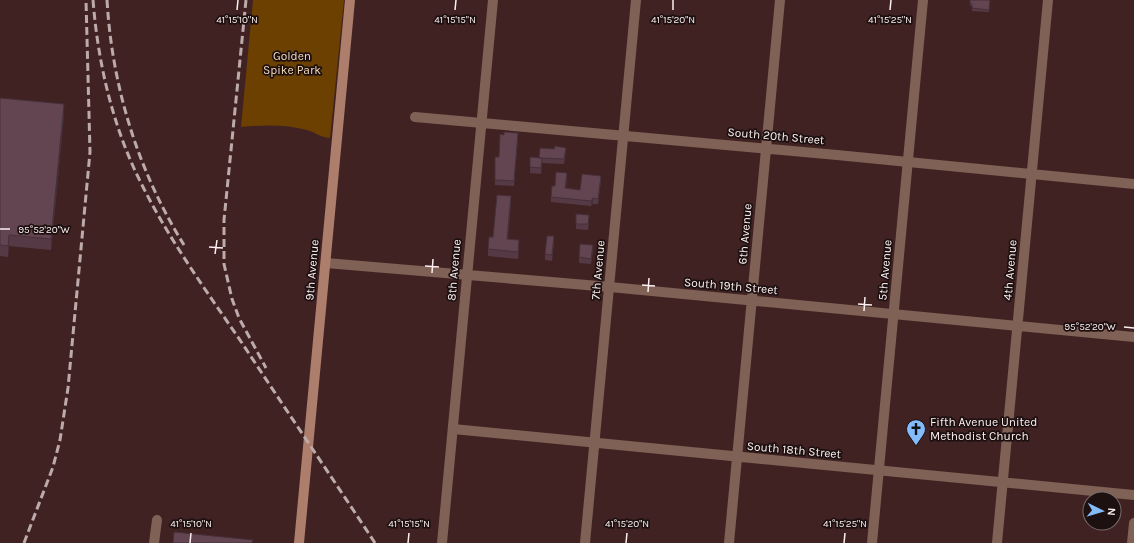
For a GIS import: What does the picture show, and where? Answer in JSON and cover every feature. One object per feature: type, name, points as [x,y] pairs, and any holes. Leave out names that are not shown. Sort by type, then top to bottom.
[{"type":"main road","name":"9th Avenue","points":[[299,543],[350,0]]},
{"type":"street","name":"8th Avenue","points":[[442,543],[493,0]]},
{"type":"street","name":"7th Avenue","points":[[585,543],[636,0]]},
{"type":"street","name":"6th Avenue","points":[[729,543],[780,0]]},
{"type":"street","name":"5th Avenue","points":[[872,543],[923,0]]},
{"type":"street","name":"4th Avenue","points":[[997,543],[1048,0]]},
{"type":"street","name":"South 20th Street","points":[[415,117],[624,137],[766,148],[1134,184]]},
{"type":"street","name":"South 19th Street","points":[[326,263],[610,287],[1134,337]]},
{"type":"street","name":"South 18th Street","points":[[453,429],[737,458],[879,470],[1134,495]]},
{"type":"street","points":[[154,543],[157,520]]},
{"type":"street","points":[[1132,543],[1134,523]]},
{"type":"green space","name":"Golden Spike Park","points":[[253,0],[344,0],[330,138],[323,137],[310,131],[291,127],[266,125],[241,127]]},
{"type":"building","points":[[970,0],[990,0],[989,10],[972,8]]},
{"type":"building","points":[[0,98],[64,104],[51,239],[9,235],[8,246],[0,245]]},
{"type":"building","points":[[504,132],[518,133],[514,181],[495,180],[495,157],[499,157],[500,134],[504,135]]},
{"type":"building","points":[[555,146],[566,148],[564,159],[539,158],[540,148],[554,149]]},
{"type":"building","points":[[530,157],[542,158],[541,168],[530,167]]},
{"type":"building","points":[[556,172],[567,173],[565,188],[580,190],[582,174],[601,176],[598,199],[593,198],[591,201],[551,197],[552,186],[555,186]]},
{"type":"building","points":[[497,195],[511,196],[507,239],[519,240],[518,252],[488,249],[489,237],[493,237]]},
{"type":"building","points":[[576,214],[589,215],[588,224],[576,224]]},
{"type":"building","points":[[547,236],[554,236],[552,255],[545,254]]},
{"type":"building","points":[[580,244],[593,245],[591,259],[579,257]]},
{"type":"building","points":[[174,532],[253,540],[252,543],[173,543]]},
{"type":"railway","points":[[24,543],[53,467],[60,440],[68,388],[90,152],[86,0]]},
{"type":"railway","points":[[93,0],[95,24],[108,95],[123,141],[142,185],[189,266],[375,543]]},
{"type":"railway","points":[[107,0],[115,65],[121,96],[130,127],[153,188],[184,245]]},
{"type":"railway","points":[[246,0],[224,220],[224,264],[232,299],[239,318],[266,368]]},
{"type":"place","name":"Fifth Avenue United Methodist Church","points":[[916,446]]}]
